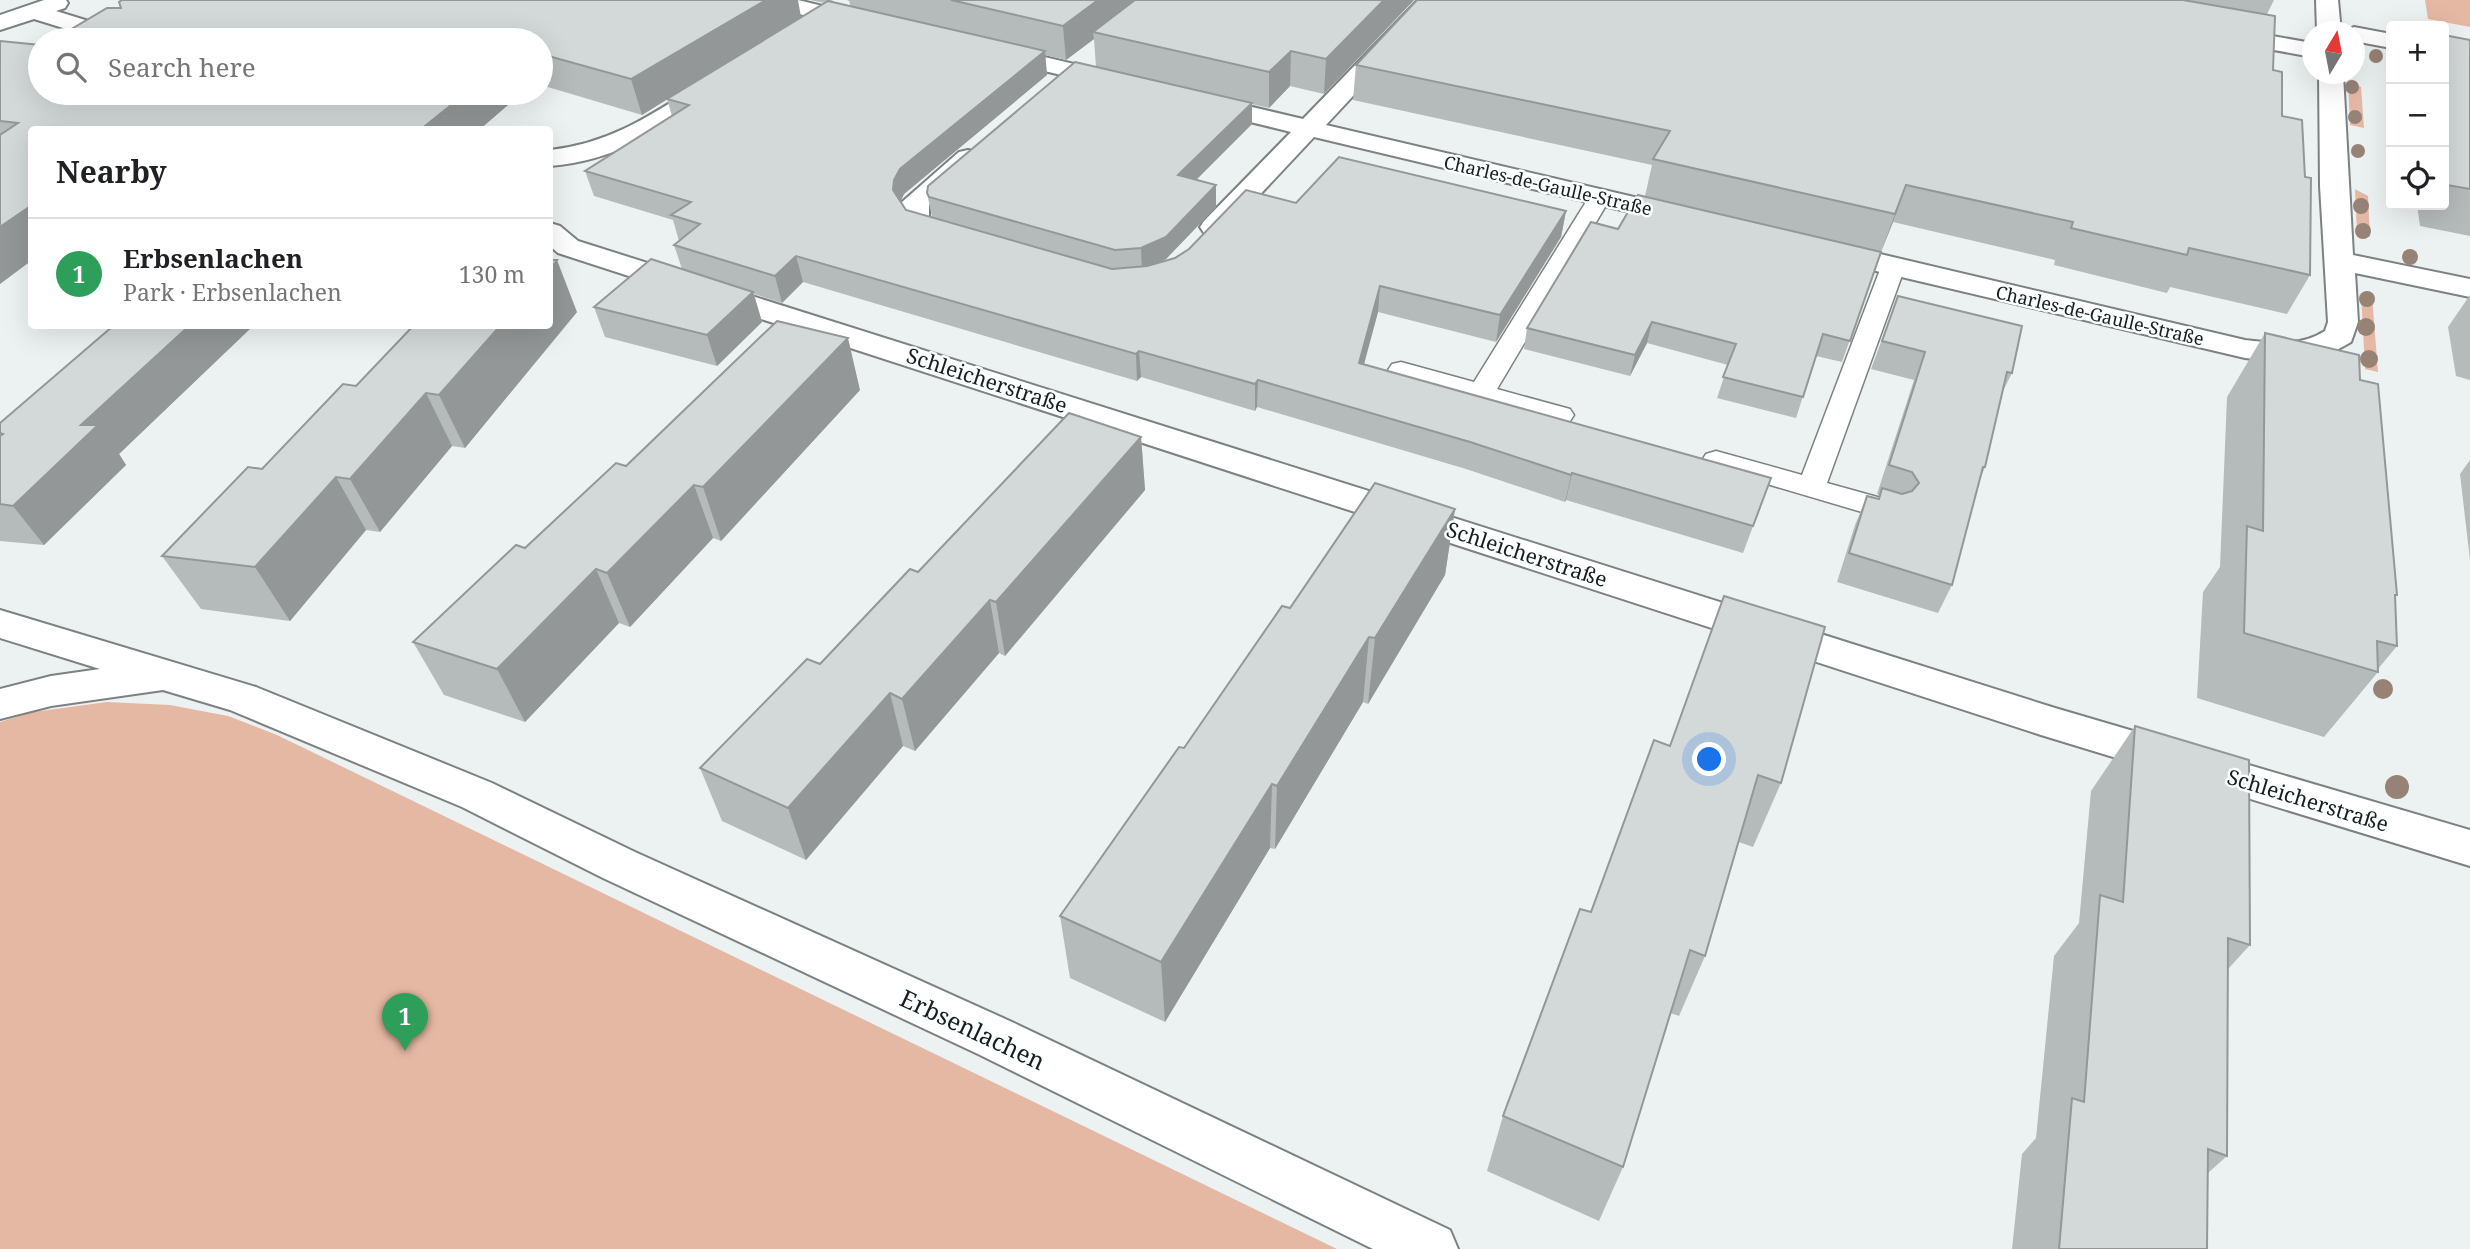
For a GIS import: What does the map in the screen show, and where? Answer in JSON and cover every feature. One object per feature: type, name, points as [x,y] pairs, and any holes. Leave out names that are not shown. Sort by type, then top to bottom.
[{"type":"street","points":[[0,23],[64,0]]},
{"type":"street","points":[[771,0],[883,27]]},
{"type":"street","points":[[797,33],[850,0]]},
{"type":"street","points":[[1196,247],[1306,128],[1431,0]]},
{"type":"street","points":[[2327,0],[2330,21]]},
{"type":"street","points":[[35,12],[87,28]]},
{"type":"street","points":[[2204,31],[2302,48]]},
{"type":"street","points":[[2365,36],[2386,40]]},
{"type":"street","points":[[967,46],[1083,63],[1136,86]]},
{"type":"street","points":[[1045,94],[1083,63]]},
{"type":"street","points":[[553,159],[575,157],[615,146],[739,70]]},
{"type":"street","name":"Charles-de-Gaulle-Straße","points":[[1799,244],[2245,348],[2277,352],[2318,349],[2340,335],[2343,321],[2330,84]]},
{"type":"street","name":"Charles-de-Gaulle-Straße","points":[[1174,96],[1705,222]]},
{"type":"street","points":[[984,247],[921,227],[914,219],[912,211],[916,202],[991,139]]},
{"type":"street","name":"Schleicherstraße","points":[[553,234],[568,247],[2055,724],[2470,848]]},
{"type":"street","points":[[2340,261],[2470,288]]},
{"type":"street","name":"Erbsenlachen","points":[[0,624],[242,698],[477,795],[619,865],[995,1038],[1431,1249]]},
{"type":"street","name":"Erbsenlachen","points":[[0,704],[51,691],[163,675]]},
{"type":"lane","points":[[1481,393],[1600,197]]},
{"type":"lane","points":[[1811,488],[1893,267]]},
{"type":"lane","points":[[1401,370],[1560,415]]},
{"type":"lane","points":[[1716,460],[1889,510]]},
{"type":"shaded area","points":[[2425,0],[2470,0],[2470,27],[2428,19]]},
{"type":"shaded area","points":[[2348,84],[2355,84],[2361,87],[2364,128],[2350,125]]},
{"type":"shaded area","points":[[2355,189],[2368,196],[2370,237],[2357,235]]},
{"type":"shaded area","points":[[2361,293],[2372,296],[2378,372],[2365,369]]},
{"type":"shaded area","points":[[107,702],[170,705],[228,716],[277,735],[1337,1249],[0,1249],[0,722],[33,712]]},
{"type":"building","points":[[766,0],[631,79],[553,57],[553,28],[73,28],[107,8],[121,8],[119,2]]},
{"type":"building","points":[[951,0],[1098,0],[1063,26]]},
{"type":"building","points":[[1135,0],[1384,0],[1326,59],[1291,51],[1269,72],[1093,32]]},
{"type":"building","points":[[1417,0],[2183,0],[2275,16],[2273,70],[2282,72],[2282,116],[2302,120],[2305,177],[2311,178],[2310,275],[2189,248],[2187,255],[2071,228],[2073,222],[1906,185],[1895,214],[1653,159],[1670,131],[1356,65]]},
{"type":"building","points":[[828,1],[1045,51],[900,169],[894,180],[893,190],[906,210],[1112,269],[1147,266],[1175,258],[1189,249],[1246,190],[1296,203],[1339,157],[1566,211],[1500,315],[1380,286],[1359,363],[1771,478],[1753,526],[1572,473],[1571,475],[1470,442],[1258,380],[1255,384],[1139,351],[1136,354],[796,256],[775,276],[674,245],[700,224],[671,215],[691,202],[585,171],[689,105],[667,99]]},
{"type":"building","points":[[2449,36],[2470,40],[2470,189],[2449,185]]},
{"type":"building","points":[[0,41],[28,44],[28,105],[451,105],[425,126],[28,126],[28,208],[0,227],[0,135],[18,123],[0,121]]},
{"type":"building","points":[[1075,62],[1252,103],[1178,175],[1216,185],[1166,237],[1141,248],[1115,250],[929,197],[928,186]]},
{"type":"building","points":[[1638,195],[1881,252],[1850,341],[1823,334],[1803,397],[1723,377],[1736,344],[1652,322],[1635,355],[1527,328],[1591,222],[1618,229]]},
{"type":"building","points":[[651,259],[753,292],[707,335],[594,307]]},
{"type":"building","points":[[1898,296],[2022,326],[2012,373],[2007,372],[1985,467],[1952,585],[1849,553],[1867,496],[1879,499],[1882,488],[1902,494],[1912,491],[1919,483],[1912,472],[1889,465],[1925,352],[1882,341]]},
{"type":"building","points":[[777,321],[848,338],[703,487],[694,485],[607,573],[596,569],[497,669],[413,642],[516,545],[525,548],[616,463],[626,466]]},
{"type":"building","points":[[110,329],[186,329],[81,425],[98,425],[13,506],[0,504],[0,436],[3,434],[0,433],[0,423]]},
{"type":"building","points":[[410,329],[497,329],[439,395],[426,393],[350,479],[336,477],[255,567],[162,556],[248,467],[262,469],[343,384],[356,386]]},
{"type":"building","points":[[2265,333],[2359,355],[2360,380],[2378,384],[2397,595],[2397,646],[2377,641],[2378,672],[2244,633],[2247,526],[2263,531]]},
{"type":"building","points":[[1069,413],[1141,437],[996,602],[990,600],[902,699],[890,693],[788,808],[700,768],[807,659],[820,664],[910,569],[918,572]]},
{"type":"building","points":[[1375,483],[1455,509],[1375,638],[1369,637],[1277,786],[1272,784],[1161,962],[1060,916],[1179,747],[1184,748],[1282,606],[1290,608]]},
{"type":"building","points":[[1724,596],[1825,627],[1781,783],[1758,775],[1705,956],[1690,950],[1623,1167],[1503,1116],[1580,909],[1591,912],[1654,740],[1670,746]]},
{"type":"building","points":[[2135,726],[2249,760],[2250,945],[2228,938],[2227,1156],[2208,1149],[2207,1249],[2059,1249],[2072,1098],[2084,1102],[2100,895],[2123,902]]},
{"type":"place","name":"Erbsenlachen","points":[[405,1051]]}]
